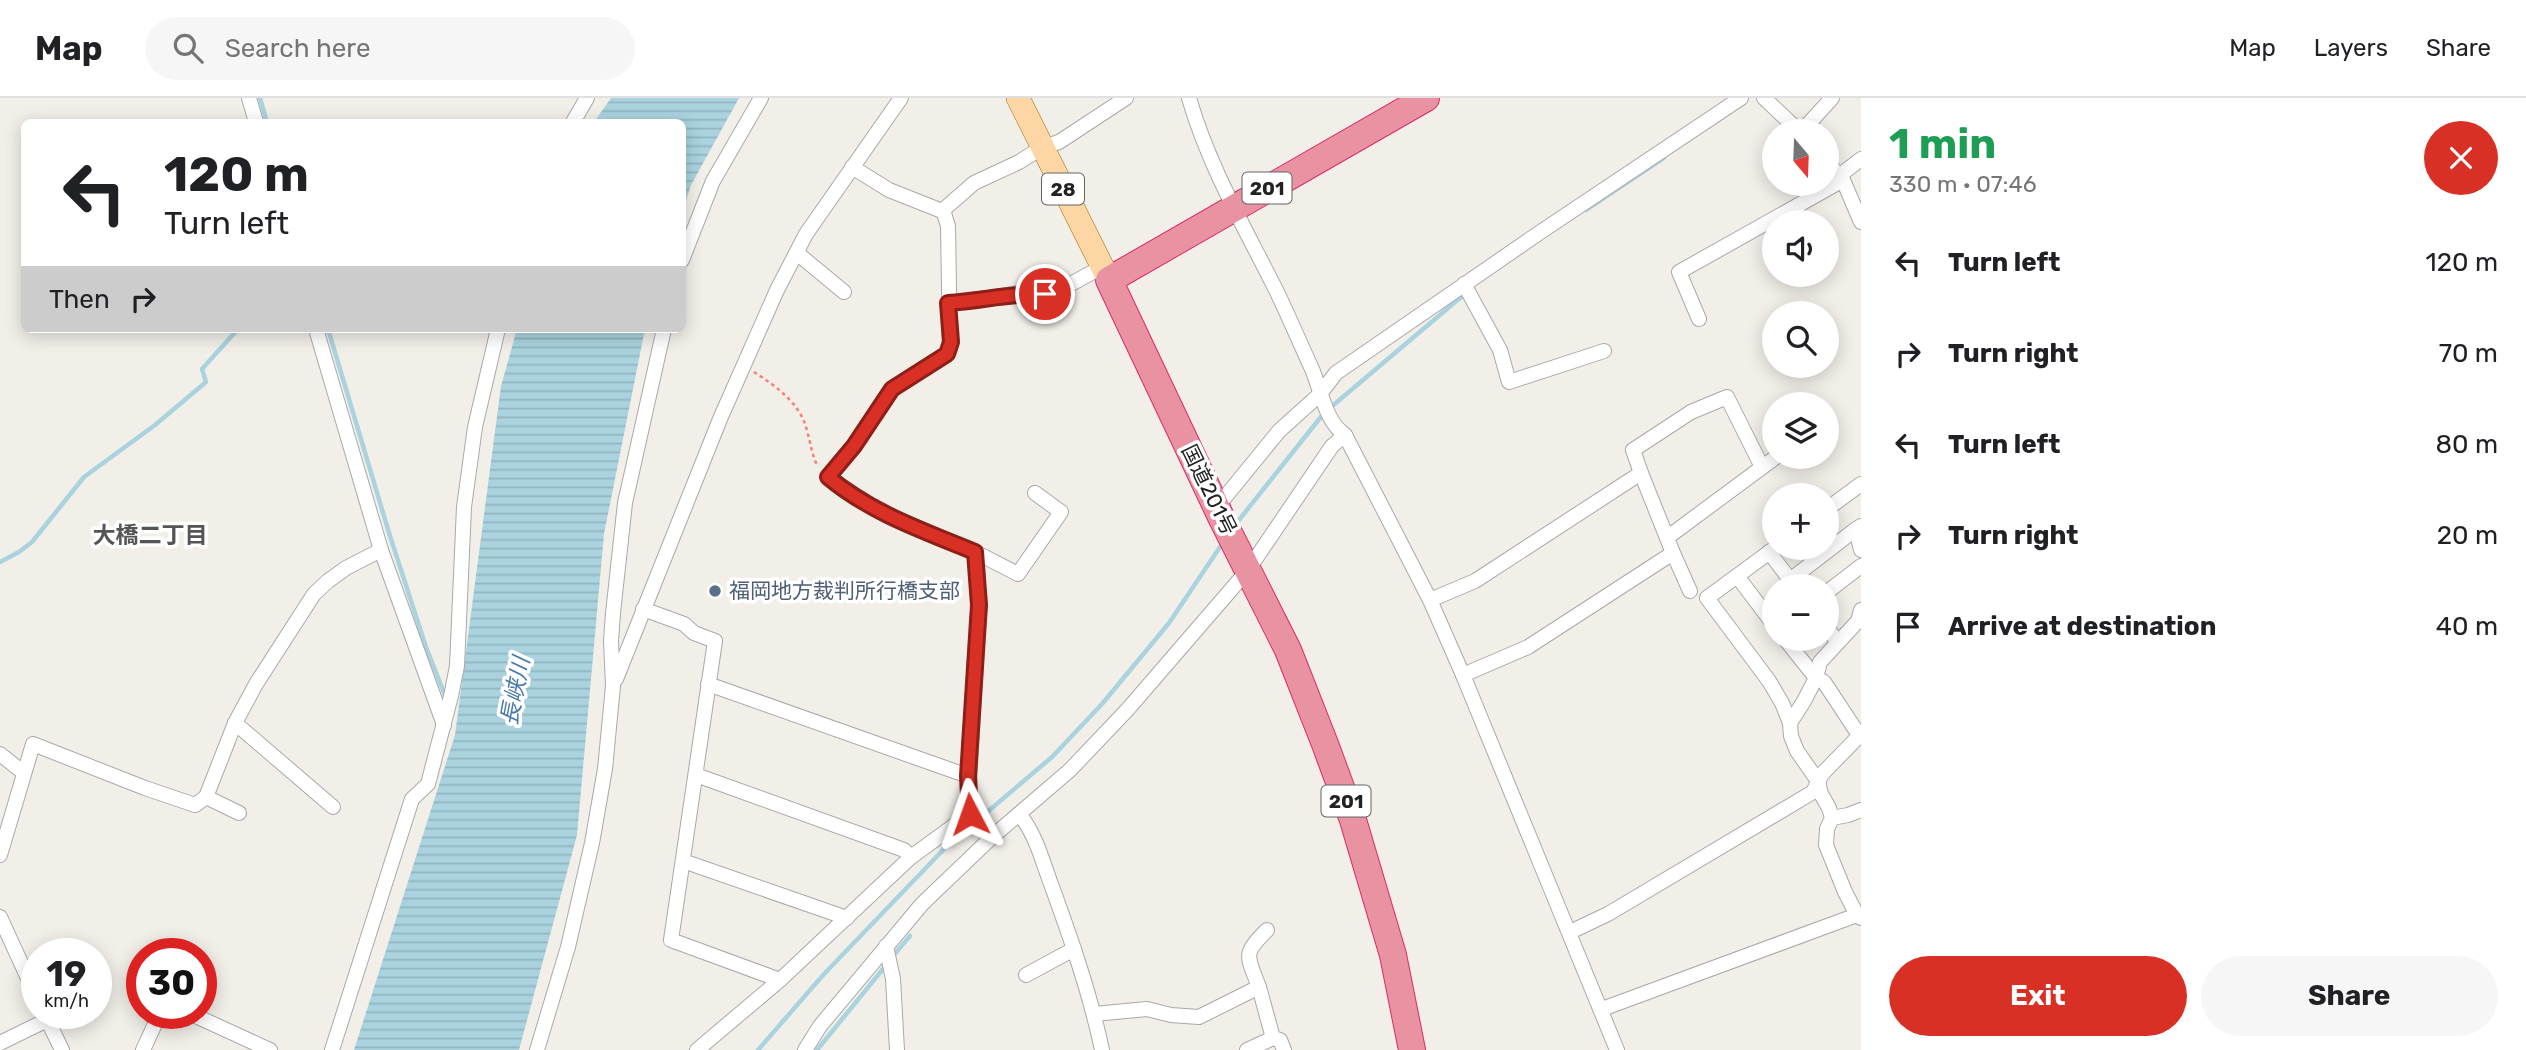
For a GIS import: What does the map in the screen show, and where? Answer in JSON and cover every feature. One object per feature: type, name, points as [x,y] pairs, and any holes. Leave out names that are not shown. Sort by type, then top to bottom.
[{"type":"highway","name":"201","points":[[1106,273],[1233,207],[1426,98]]},
{"type":"highway","name":"国道201号","points":[[1106,273],[1287,650],[1353,820],[1393,955],[1412,1050]]},
{"type":"main road","name":"28","points":[[1018,98],[1106,273]]},
{"type":"street","points":[[249,98],[255,119]]},
{"type":"street","points":[[575,119],[587,98]]},
{"type":"street","points":[[686,250],[713,181],[761,98]]},
{"type":"street","points":[[613,686],[743,364],[806,234],[901,98]]},
{"type":"street","points":[[852,167],[889,190],[938,211],[943,210],[974,183],[1074,133],[1126,98]]},
{"type":"street","points":[[1189,98],[1222,185],[1278,293],[1317,379],[1321,398],[1430,600],[1617,1050]]},
{"type":"street","points":[[1812,119],[1832,98]]},
{"type":"street","points":[[1768,99],[1788,119]]},
{"type":"street","points":[[1220,513],[1279,431],[1321,398],[1336,373],[1732,101]]},
{"type":"street","points":[[1699,319],[1679,272],[1841,178],[1861,159]]},
{"type":"street","points":[[1839,176],[1861,222]]},
{"type":"street","points":[[943,210],[948,226],[951,342],[947,354],[892,389],[854,446],[828,477],[881,512],[975,552],[1018,574],[1061,512],[1035,492]]},
{"type":"street","points":[[797,253],[844,292]]},
{"type":"street","points":[[948,303],[1023,292],[1045,294],[1106,273]]},
{"type":"street","points":[[1464,284],[1500,350],[1509,382],[1604,351]]},
{"type":"street","points":[[317,333],[381,550],[444,725]]},
{"type":"street","points":[[332,1050],[412,799],[428,785],[444,725],[457,666],[464,507],[477,416],[497,333]]},
{"type":"street","points":[[537,1050],[568,947],[592,843],[605,769],[613,686],[613,613],[628,482],[663,333]]},
{"type":"street","points":[[1668,537],[1762,467],[1727,397],[1691,412],[1633,450],[1673,553],[1690,591]]},
{"type":"street","points":[[805,1050],[820,1026],[922,904],[989,834],[1020,815],[1070,770],[1128,709],[1246,567],[1342,433]]},
{"type":"street","points":[[1430,600],[1475,581],[1641,473]]},
{"type":"street","points":[[1839,500],[1861,484]]},
{"type":"street","points":[[1839,539],[1858,528],[1861,550]]},
{"type":"street","points":[[0,855],[33,744],[195,805],[206,797],[235,723],[256,684],[314,594],[346,568],[381,550]]},
{"type":"street","points":[[975,552],[979,605],[968,776],[970,814],[989,834]]},
{"type":"street","points":[[1463,675],[1528,646],[1673,553]]},
{"type":"street","points":[[1602,1009],[1859,917],[1826,845],[1827,829],[1832,818],[1818,781],[1797,751],[1791,736],[1790,723],[1769,681],[1707,598],[1762,557]]},
{"type":"street","points":[[1800,574],[1811,560]]},
{"type":"street","points":[[1839,583],[1861,566]]},
{"type":"street","points":[[1737,576],[1762,609]]},
{"type":"street","points":[[643,609],[684,624],[694,633],[715,641],[671,940],[780,980]]},
{"type":"street","points":[[1839,639],[1858,621],[1861,610]]},
{"type":"street","points":[[613,613],[617,621],[635,627]]},
{"type":"street","points":[[1570,933],[1750,832],[1813,792],[1822,774],[1860,734],[1824,682],[1816,678],[1795,651]]},
{"type":"street","points":[[1790,723],[1816,678],[1820,662],[1829,651]]},
{"type":"street","points":[[708,684],[968,776]]},
{"type":"street","points":[[235,723],[333,807]]},
{"type":"street","points":[[0,754],[24,773]]},
{"type":"street","points":[[696,775],[904,850],[911,857]]},
{"type":"street","points":[[206,797],[239,813]]},
{"type":"street","points":[[1832,818],[1848,816],[1861,810]]},
{"type":"street","points":[[697,1050],[780,980],[911,857],[970,814]]},
{"type":"street","points":[[1020,815],[1030,828],[1074,949],[1102,1050]]},
{"type":"street","points":[[683,861],[846,918]]},
{"type":"street","points":[[0,917],[21,963]]},
{"type":"street","points":[[1267,930],[1250,947],[1248,958],[1273,1038]]},
{"type":"street","points":[[886,946],[893,979],[897,1050]]},
{"type":"street","points":[[1026,975],[1074,949]]},
{"type":"street","points":[[1094,1014],[1147,1009],[1171,1015],[1199,1017],[1259,987]]},
{"type":"street","points":[[217,1026],[270,1050]]},
{"type":"street","points":[[0,1043],[24,1029]]},
{"type":"street","points":[[51,1029],[62,1050]]},
{"type":"street","points":[[142,1050],[152,1029]]},
{"type":"street","points":[[1247,1050],[1273,1038],[1280,1040],[1284,1050]]},
{"type":"path","points":[[743,364],[779,390],[797,409],[804,420],[816,464],[828,477]]},
{"type":"water","points":[[611,98],[739,98],[691,185],[686,201],[686,119],[596,119]]},
{"type":"water","name":"長峡川","points":[[516,333],[644,333],[604,534],[577,835],[519,1050],[354,1050],[455,735],[501,386]]},
{"type":"waterway","points":[[260,98],[266,119]]},
{"type":"waterway","points":[[1586,210],[1664,158]]},
{"type":"waterway","points":[[1235,525],[1324,413],[1467,292]]},
{"type":"waterway","points":[[0,562],[32,542],[84,477],[155,425],[206,382],[202,369],[234,333]]},
{"type":"waterway","points":[[329,333],[390,536],[426,647],[446,698]]},
{"type":"waterway","points":[[758,1050],[824,974],[946,847],[1052,757],[1102,704],[1169,623],[1224,541]]},
{"type":"waterway","points":[[892,957],[910,936]]},
{"type":"waterway","points":[[817,1050],[887,964]]},
{"type":"place","name":"福岡地方裁判所行橋支部","points":[[715,591]]},
{"type":"district","name":"大橋二丁目","points":[[150,535]]},
{"type":"route","points":[[970,814],[968,776],[979,605],[975,552],[881,512],[828,477],[854,446],[892,389],[947,354],[951,342],[948,303],[1023,292],[1045,294]]}]
